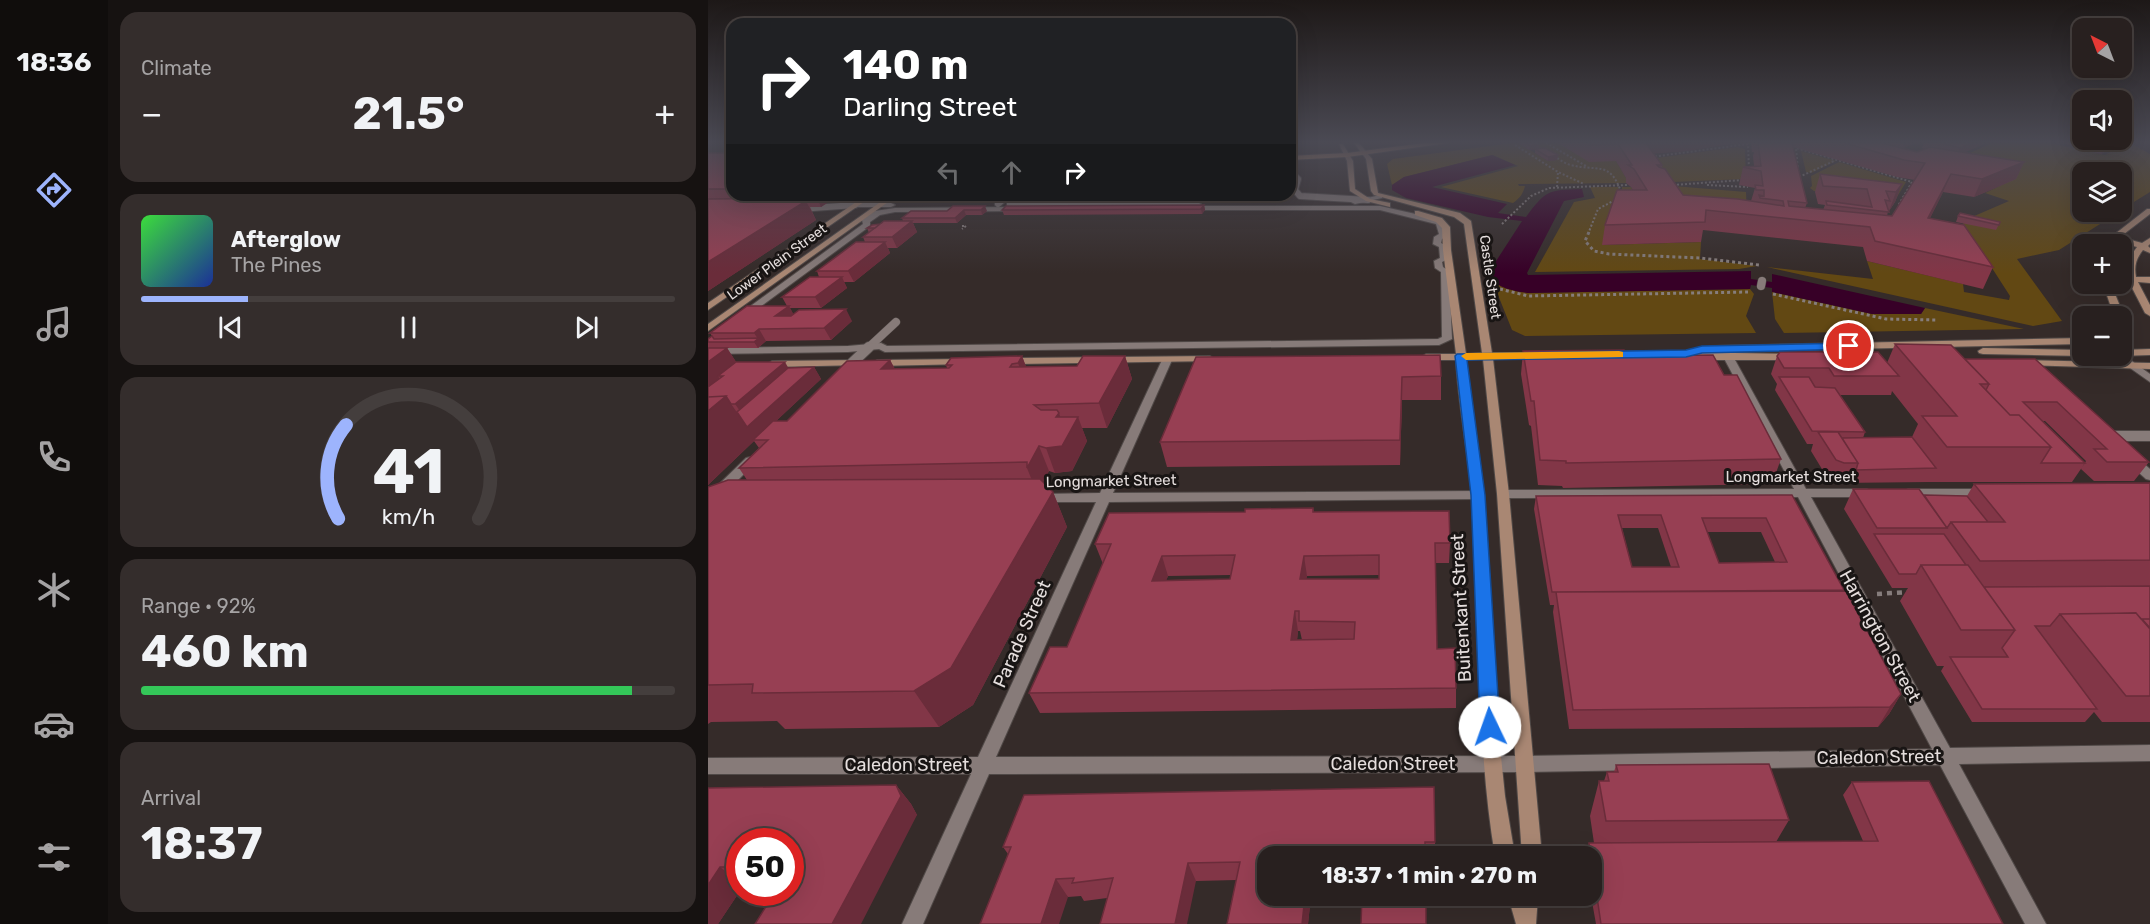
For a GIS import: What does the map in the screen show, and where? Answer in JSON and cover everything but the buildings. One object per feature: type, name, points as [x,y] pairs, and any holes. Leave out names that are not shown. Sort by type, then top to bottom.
[{"type":"main road","points":[[1373,186],[1374,191],[1380,197]]},
{"type":"main road","name":"Castle Street","points":[[1352,190],[1368,200],[1423,214],[1444,223],[1461,356]]},
{"type":"main road","name":"Castle Street","points":[[1380,197],[1457,215],[1467,221],[1486,356]]},
{"type":"main road","name":"Lower Plein Street","points":[[708,307],[861,201]]},
{"type":"main road","name":"Lower Plein Street","points":[[710,333],[886,201]]},
{"type":"main road","points":[[2119,234],[2150,211]]},
{"type":"main road","points":[[2150,240],[2146,248],[2132,255],[2130,264],[2133,280],[2150,313]]},
{"type":"main road","points":[[2133,280],[2150,280]]},
{"type":"main road","points":[[1604,355],[2072,341]]},
{"type":"main road","points":[[1898,346],[1961,351],[2072,352]]},
{"type":"main road","points":[[1726,353],[1827,358]]},
{"type":"main road","points":[[2132,354],[2150,354]]},
{"type":"main road","points":[[2134,366],[2150,354]]},
{"type":"main road","points":[[1414,357],[1551,355]]},
{"type":"main road","name":"Buitenkant Street","points":[[1461,356],[1478,495],[1493,764],[1504,846]]},
{"type":"main road","points":[[1486,356],[1503,494],[1531,846]]},
{"type":"main road","points":[[992,361],[1218,359]]},
{"type":"main road","points":[[764,364],[981,362]]},
{"type":"main road","points":[[1984,362],[2150,366]]},
{"type":"main road","points":[[1521,906],[1526,922]]},
{"type":"main road","points":[[1526,922],[1527,906]]},
{"type":"street","name":"Castle Street","points":[[855,205],[1341,204],[1380,197]]},
{"type":"street","points":[[708,351],[848,349],[870,346],[885,349],[1439,342],[1448,336],[1445,271],[1439,268],[1438,261],[1444,259],[1443,246],[1437,244],[1438,237],[1443,236],[1442,225],[1435,220],[1380,208],[914,209],[867,221],[867,224],[710,333]]},
{"type":"street","name":"Harrington Street","points":[[1726,353],[2036,924]]},
{"type":"street","name":"Parade Street","points":[[912,924],[1167,360]]},
{"type":"street","points":[[835,379],[852,363]]},
{"type":"street","points":[[2028,363],[2046,380]]},
{"type":"street","points":[[2134,366],[2150,379]]},
{"type":"street","points":[[2112,440],[2150,476]]},
{"type":"street","points":[[708,502],[759,453]]},
{"type":"street","name":"Longmarket Street","points":[[1503,494],[1994,492]]},
{"type":"street","name":"Longmarket Street","points":[[1033,498],[1478,495]]},
{"type":"street","points":[[708,502],[725,502]]},
{"type":"street","name":"Caledon Street","points":[[708,766],[1525,764],[2150,753]]},
{"type":"lane","points":[[1324,198],[1352,190]]},
{"type":"lane","points":[[1296,193],[1308,198],[1368,200]]},
{"type":"lane","points":[[998,204],[1001,201]]},
{"type":"lane","points":[[827,203],[855,205]]},
{"type":"lane","name":"Castle Street","points":[[790,211],[855,205]]},
{"type":"lane","points":[[852,363],[896,322]]},
{"type":"lane","points":[[2112,440],[2150,436]]},
{"type":"path","points":[[1502,224],[1538,191],[1571,186]]},
{"type":"path","points":[[1619,186],[1621,194],[1618,199],[1598,209],[1585,241],[1589,248],[1609,254],[1700,258],[1762,265]]},
{"type":"path","points":[[1718,186],[1734,188],[1743,186]]},
{"type":"path","points":[[1898,208],[1910,186]]},
{"type":"path","points":[[1500,290],[1528,296],[1759,286]]},
{"type":"path","points":[[1770,293],[1886,319],[1937,320]]},
{"type":"path","points":[[1858,596],[1918,592]]},
{"type":"shaded area","points":[[1392,186],[1435,186],[1432,187],[1507,204],[1498,213],[1526,217],[1538,201],[1549,193],[1582,189],[1584,197],[1564,201],[1528,275],[1751,271],[1751,279],[1772,282],[1772,274],[1925,308],[1921,314],[1872,314],[1772,292],[1772,288],[1751,285],[1750,289],[1528,293],[1516,291],[1499,285],[1489,272],[1522,221],[1488,217],[1406,198],[1392,190]]},
{"type":"shaded area","points":[[1525,186],[1521,196],[1513,203],[1441,187]]},
{"type":"shaded area","points":[[1673,186],[1746,192],[1747,215],[1690,212]]},
{"type":"shaded area","points":[[1812,186],[1904,186],[1894,202],[1814,191],[1810,188]]},
{"type":"shaded area","points":[[1999,186],[2072,186],[2072,222],[2103,222],[2084,234],[2072,234],[2072,242],[2059,250],[2017,259],[2062,321],[2033,326],[1767,267],[1873,279],[1867,261],[1963,284],[1964,292],[2009,300],[2010,296],[1963,223],[1965,220],[2009,201],[1985,193]]},
{"type":"shaded area","points":[[2132,186],[2150,186],[2150,192],[2132,203]]},
{"type":"shaded area","points":[[1590,187],[1618,187],[1622,190],[1622,187],[1631,187],[1644,209],[1602,245],[1701,242],[1700,259],[1757,266],[1739,269],[1535,272],[1574,202],[1595,198]]},
{"type":"shaded area","points":[[1495,283],[1528,293],[1750,289],[1754,294],[1746,316],[1756,333],[1525,336],[1512,330]]},
{"type":"shaded area","points":[[1772,292],[1872,314],[1921,314],[1925,308],[2024,329],[1784,333],[1775,319]]},
{"type":"slow traffic","points":[[1466,356],[1619,354]]},
{"type":"route","points":[[1490,727],[1478,495],[1461,356],[1686,354],[1702,350],[1849,346]]}]
